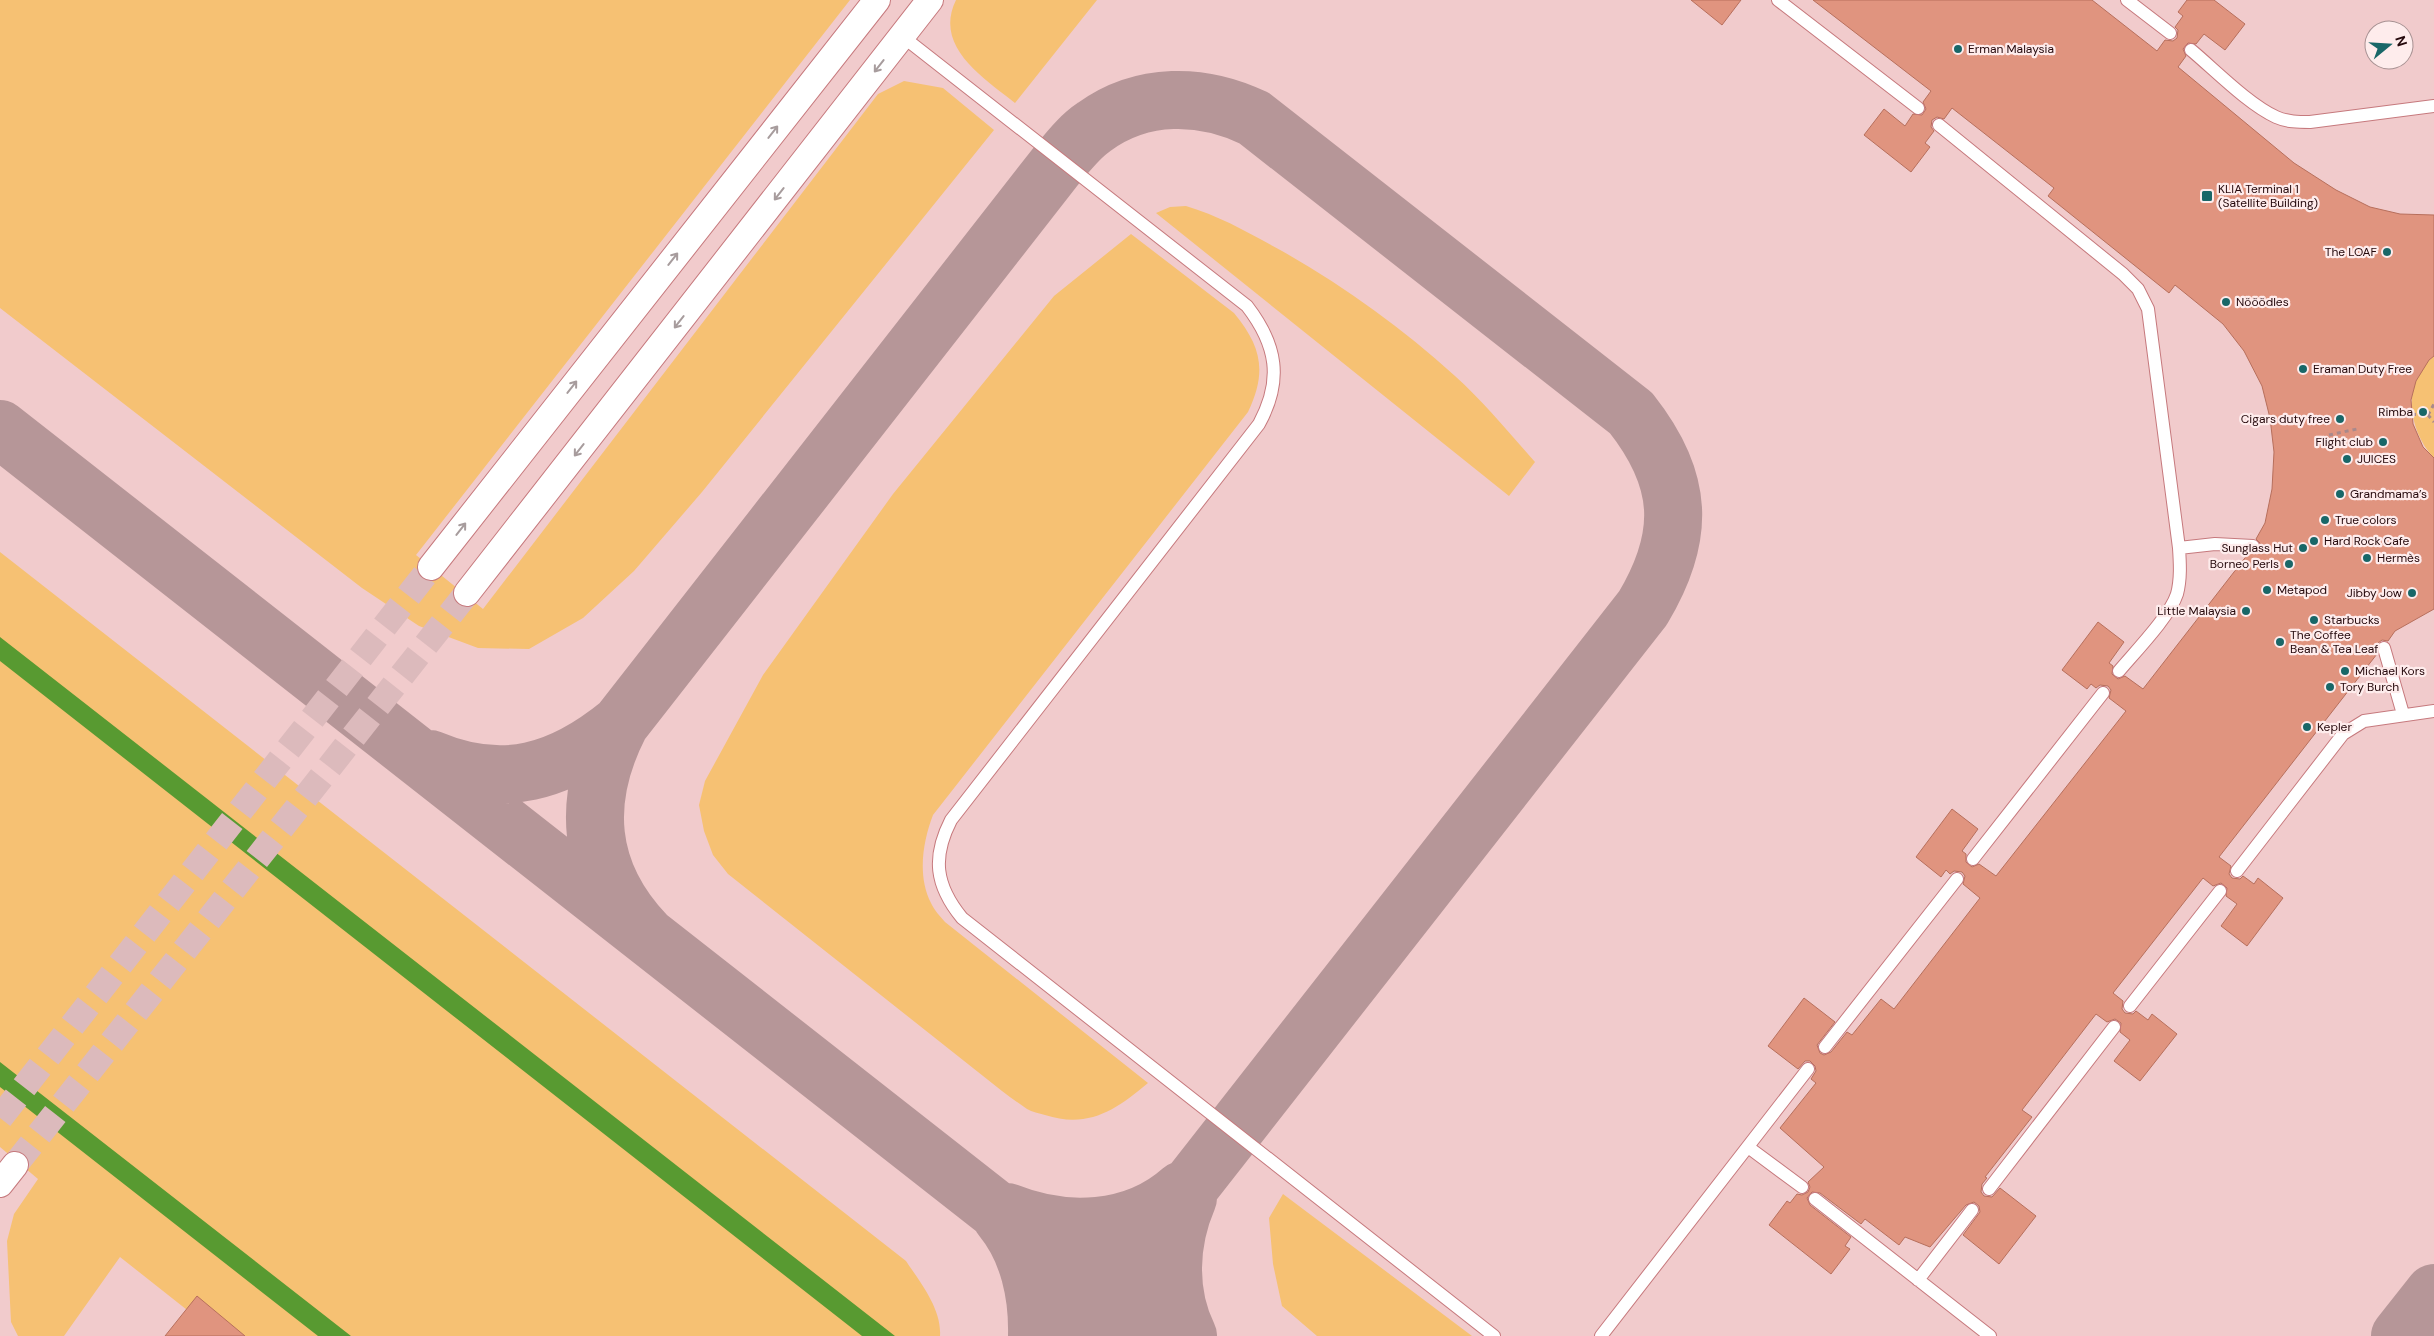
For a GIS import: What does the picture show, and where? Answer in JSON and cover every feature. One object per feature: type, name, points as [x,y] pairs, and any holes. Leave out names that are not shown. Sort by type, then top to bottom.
[{"type":"street","points":[[431,567],[876,0]]},
{"type":"street","points":[[467,593],[930,0]]},
{"type":"lane","points":[[1778,0],[1918,108]]},
{"type":"lane","points":[[2127,0],[2170,33]]},
{"type":"lane","points":[[902,36],[1247,306],[1266,335],[1274,369],[1269,406],[1258,424],[951,820],[939,850],[938,865],[941,883],[950,903],[962,918],[1494,1336]]},
{"type":"lane","points":[[2191,50],[2261,108],[2278,118],[2296,122],[2310,122],[2434,106]]},
{"type":"lane","points":[[1939,125],[2123,274],[2138,289],[2148,309],[2179,548],[2180,569],[2176,596],[2161,619],[2119,671]]},
{"type":"lane","points":[[2179,548],[2215,544],[2253,546]]},
{"type":"lane","points":[[2384,648],[2403,714]]},
{"type":"lane","points":[[1972,859],[2103,693]]},
{"type":"lane","points":[[2237,871],[2343,734],[2364,721],[2434,711]]},
{"type":"lane","points":[[1825,1047],[1957,879]]},
{"type":"lane","points":[[2130,1006],[2220,891]]},
{"type":"lane","points":[[1989,1189],[2114,1027]]},
{"type":"lane","points":[[1600,1336],[1808,1069]]},
{"type":"lane","points":[[1748,1148],[1802,1187]]},
{"type":"lane","points":[[1815,1199],[1990,1336]]},
{"type":"lane","points":[[1918,1280],[1972,1210]]},
{"type":"path","points":[[2428,415],[2434,404]]},
{"type":"path","points":[[2380,413],[2428,415],[2434,422]]},
{"type":"path","points":[[2329,435],[2357,429]]},
{"type":"shaded area","points":[[0,0],[2434,0],[2434,1336],[0,1336]]},
{"type":"shaded area","points":[[0,0],[850,0],[416,555],[483,609],[878,94],[904,81],[943,88],[994,130],[702,492],[634,571],[583,618],[529,649],[478,648],[419,626],[362,588],[0,308]]},
{"type":"shaded area","points":[[956,0],[1097,0],[1015,103],[977,72],[956,47],[951,32],[951,17]]},
{"type":"shaded area","points":[[1186,206],[1223,220],[1305,264],[1350,293],[1393,325],[1455,376],[1486,407],[1535,462],[1509,496],[1156,213],[1170,207]]},
{"type":"shaded area","points":[[1131,234],[1234,313],[1243,325],[1251,337],[1259,360],[1258,384],[1254,398],[1248,412],[933,815],[926,836],[923,859],[924,882],[927,893],[934,908],[945,922],[1148,1083],[1113,1109],[1101,1114],[1075,1120],[1060,1119],[1029,1110],[1011,1098],[728,874],[713,855],[704,831],[699,805],[705,781],[763,675],[893,494],[1054,296]]},
{"type":"shaded area","name":"Rimba","points":[[2434,356],[2434,458],[2418,434],[2412,407],[2416,379],[2423,367]]},
{"type":"shaded area","points":[[0,552],[906,1261],[934,1306],[940,1326],[940,1336],[220,1336],[120,1257],[64,1336],[18,1336],[11,1322],[7,1241],[14,1214],[38,1179],[0,1147]]},
{"type":"shaded area","points":[[0,637],[895,1336],[862,1336],[0,661]]},
{"type":"shaded area","points":[[0,1062],[351,1336],[318,1336],[0,1087]]},
{"type":"shaded area","points":[[1283,1194],[1472,1336],[1317,1336],[1282,1306],[1273,1264],[1269,1218]]},
{"type":"building","points":[[1691,0],[1741,0],[1722,25]]},
{"type":"building","name":"KLIA Terminal 1 (Satellite Building)","points":[[1813,0],[2092,0],[2157,51],[2165,40],[2173,41],[2177,38],[2178,30],[2175,27],[2183,16],[2178,12],[2187,0],[2214,0],[2245,24],[2225,50],[2204,34],[2196,44],[2188,43],[2183,49],[2186,56],[2178,67],[2294,163],[2336,190],[2370,207],[2400,214],[2434,215],[2434,356],[2429,360],[2416,381],[2411,400],[2413,424],[2423,447],[2434,458],[2434,609],[2395,631],[2388,641],[2382,640],[2378,643],[2377,654],[2219,857],[2231,866],[2229,874],[2232,878],[2240,879],[2243,876],[2254,884],[2258,878],[2283,898],[2247,946],[2221,926],[2237,904],[2226,896],[2227,888],[2221,883],[2213,886],[2203,878],[2113,993],[2123,1001],[2122,1009],[2125,1013],[2133,1014],[2136,1011],[2148,1020],[2152,1014],[2177,1034],[2140,1081],[2114,1061],[2130,1040],[2120,1032],[2121,1023],[2115,1019],[2107,1022],[2096,1014],[2022,1110],[2032,1117],[1985,1177],[1987,1178],[1982,1184],[1981,1192],[1984,1196],[1992,1197],[2000,1188],[2036,1216],[1999,1264],[1963,1235],[1980,1212],[1979,1206],[1974,1202],[1966,1205],[1930,1247],[1905,1237],[1899,1245],[1865,1219],[1861,1224],[1820,1193],[1812,1192],[1807,1198],[1810,1205],[1851,1237],[1845,1246],[1850,1249],[1831,1274],[1769,1225],[1787,1201],[1790,1203],[1797,1194],[1802,1195],[1808,1192],[1810,1187],[1808,1182],[1824,1167],[1780,1128],[1816,1083],[1811,1079],[1816,1071],[1815,1066],[1810,1061],[1805,1061],[1798,1069],[1768,1046],[1804,998],[1835,1022],[1817,1045],[1820,1053],[1824,1055],[1831,1052],[1847,1032],[1852,1035],[1881,999],[1894,1009],[1980,898],[1963,884],[1965,876],[1962,872],[1954,871],[1950,874],[1946,870],[1941,877],[1916,857],[1952,809],[1978,829],[1962,851],[1966,854],[1966,862],[1972,867],[1979,864],[1996,876],[2126,711],[2109,698],[2111,690],[2108,686],[2100,685],[2096,688],[2091,684],[2087,689],[2062,670],[2098,622],[2124,642],[2109,663],[2113,666],[2112,674],[2118,679],[2125,676],[2143,689],[2248,554],[2260,551],[2260,543],[2256,539],[2265,523],[2272,489],[2274,452],[2270,418],[2262,386],[2244,351],[2223,324],[2175,285],[2169,293],[2048,196],[2054,188],[1952,108],[1944,119],[1937,117],[1932,120],[1931,127],[1934,131],[1925,143],[1930,147],[1911,172],[1864,135],[1884,109],[1905,126],[1913,114],[1922,115],[1926,109],[1923,102],[1931,91]]},
{"type":"building","points":[[197,1296],[245,1336],[165,1336]]},
{"type":"taxiway","points":[[646,935],[626,911],[611,886],[601,861],[596,834],[595,808],[599,780],[607,752],[620,724],[1056,166],[1083,135],[1113,116],[1132,107],[1172,100],[1214,104],[1254,118],[1631,413],[1661,462],[1669,485],[1673,509],[1672,532],[1667,557],[1657,582],[1643,608],[1073,1336]]},
{"type":"taxiway","points":[[0,429],[1157,1336]]},
{"type":"taxiway","points":[[430,759],[457,768],[482,773],[507,774],[530,771],[576,754],[598,741],[620,724]]},
{"type":"taxiway","points":[[1007,1212],[1052,1224],[1098,1226],[1121,1222],[1142,1215],[1163,1204],[1182,1190]]},
{"type":"taxiway","points":[[1188,1198],[1177,1232],[1173,1267],[1176,1302],[1188,1336]]},
{"type":"taxiway","points":[[1002,1218],[1019,1245],[1030,1274],[1036,1305],[1037,1336]]},
{"type":"taxiway","points":[[2400,1336],[2434,1293]]},
{"type":"tunnel","points":[[0,1118],[431,567]]},
{"type":"tunnel","points":[[15,1165],[467,593]]},
{"type":"place","name":"Erman Malaysia","points":[[1958,49]]},
{"type":"place","name":"KLIA Terminal 1 (Satellite Building)","points":[[2207,196]]},
{"type":"place","name":"The LOAF","points":[[2387,252]]},
{"type":"place","name":"Nööödles","points":[[2226,302]]},
{"type":"place","name":"Eraman Duty Free","points":[[2303,369]]},
{"type":"place","name":"Rimba","points":[[2423,412]]},
{"type":"place","name":"Cigars duty free","points":[[2340,419]]},
{"type":"place","name":"Flight club","points":[[2383,442]]},
{"type":"place","name":"JUICES","points":[[2347,459]]},
{"type":"place","name":"Grandmama’s","points":[[2340,494]]},
{"type":"place","name":"True colors","points":[[2325,520]]},
{"type":"place","name":"Hard Rock Cafe","points":[[2314,541]]},
{"type":"place","name":"Sunglass Hut","points":[[2303,548]]},
{"type":"place","name":"Hermès","points":[[2367,558]]},
{"type":"place","name":"Borneo Perls","points":[[2289,564]]},
{"type":"place","name":"Metapod","points":[[2267,590]]},
{"type":"place","name":"Jibby Jow","points":[[2412,593]]},
{"type":"place","name":"Little Malaysia","points":[[2246,611]]},
{"type":"place","name":"Starbucks","points":[[2314,620]]},
{"type":"place","name":"The Coffee Bean & Tea Leaf","points":[[2280,642]]},
{"type":"place","name":"Michael Kors","points":[[2345,671]]},
{"type":"place","name":"Tory Burch","points":[[2330,687]]},
{"type":"place","name":"Kepler","points":[[2307,727]]}]
